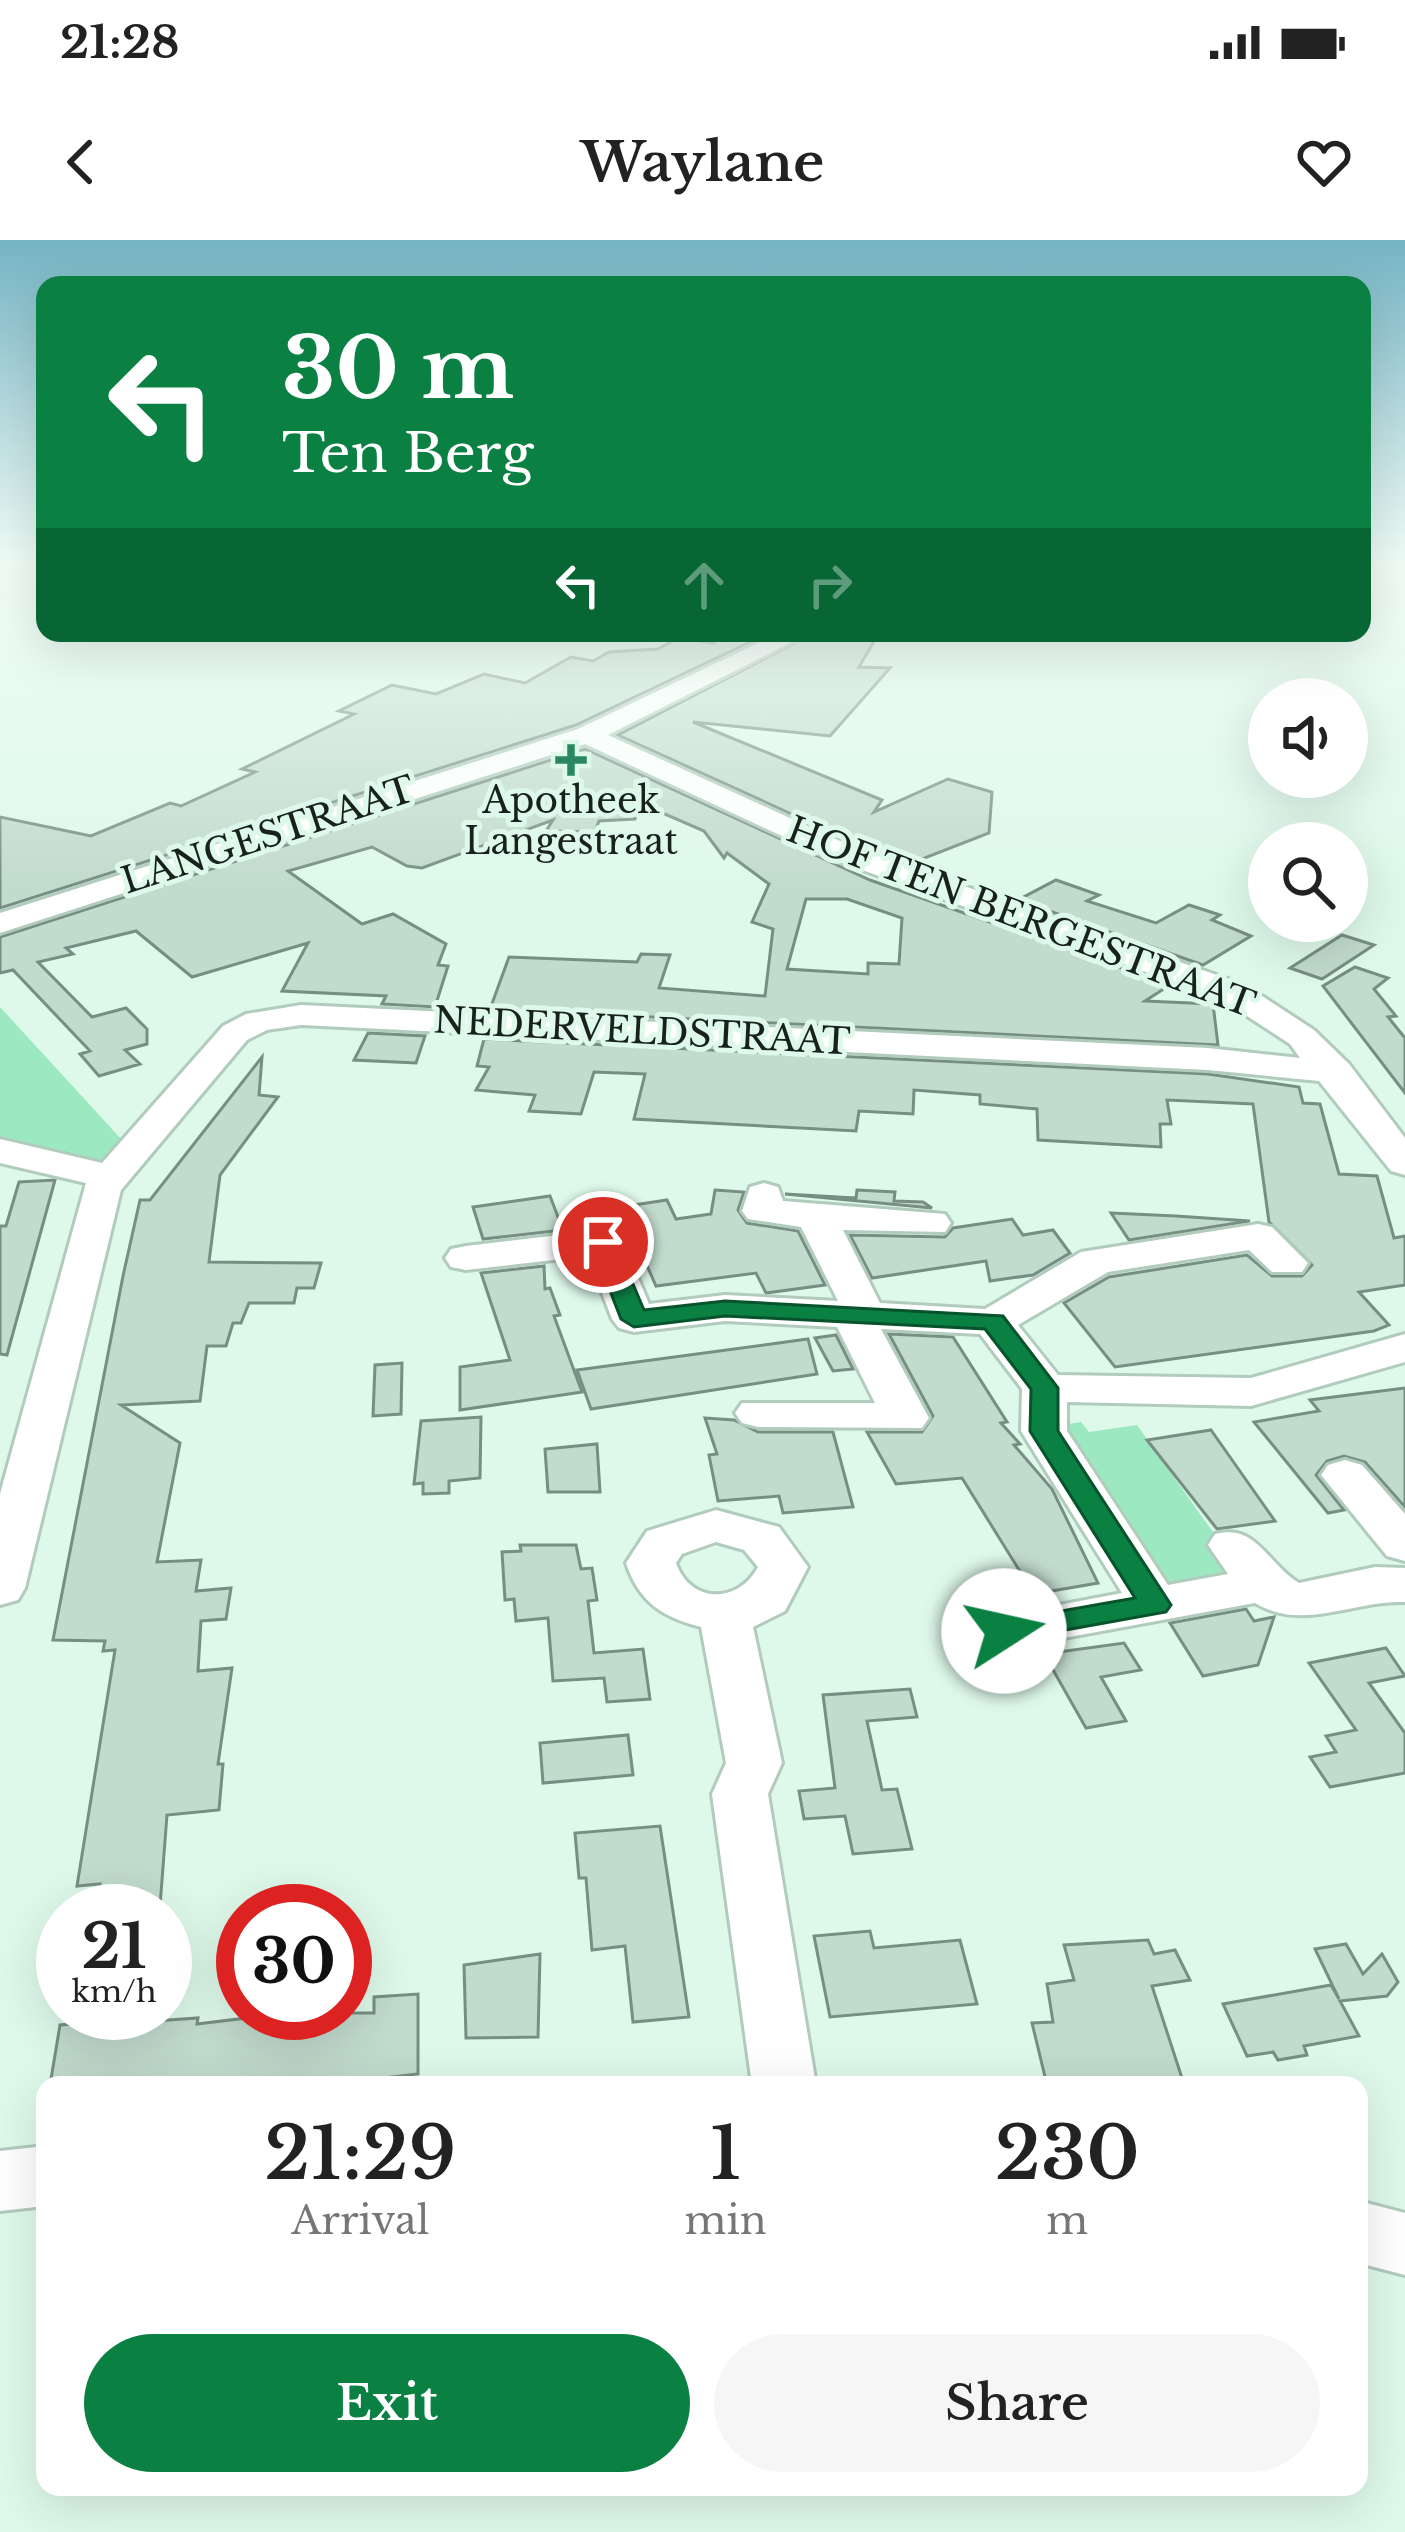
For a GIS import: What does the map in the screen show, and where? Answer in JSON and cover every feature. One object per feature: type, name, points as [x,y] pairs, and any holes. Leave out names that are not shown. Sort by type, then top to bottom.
[{"type":"street","name":"LANGESTRAAT","points":[[0,922],[587,735],[717,672]]},
{"type":"street","name":"HOF TEN BERGESTRAAT","points":[[587,735],[840,852],[1195,976],[1264,1009],[1336,1072],[1405,1163]]},
{"type":"street","points":[[1208,1059],[1255,1033],[1264,1009]]},
{"type":"street","name":"NEDERVELDSTRAAT","points":[[122,1165],[236,1033],[258,1021],[301,1016],[1208,1059],[1336,1072]]},
{"type":"street","points":[[0,1151],[122,1165]]},
{"type":"street","points":[[0,1588],[102,1188],[122,1165]]},
{"type":"street","points":[[764,1195],[762,1211],[931,1222]]},
{"type":"street","points":[[758,1413],[906,1418],[857,1317],[860,1294],[815,1216]]},
{"type":"street","points":[[466,1258],[603,1242],[634,1319],[725,1308],[993,1322],[1096,1261],[1258,1236],[1287,1263]]},
{"type":"street","points":[[993,1322],[1045,1388],[1044,1431],[1155,1605]]},
{"type":"street","points":[[1045,1388],[1250,1393],[1353,1367],[1405,1347]]},
{"type":"street","points":[[1004,1631],[1155,1605],[1246,1565],[1293,1601],[1405,1574],[1345,1475]]},
{"type":"street","points":[[724,1613],[754,1763],[740,1794],[783,2076]]},
{"type":"street","points":[[0,2181],[36,2177]]},
{"type":"street","points":[[1368,2234],[1405,2244]]},
{"type":"green space","points":[[0,1007],[134,1153],[110,1177],[0,1154]]},
{"type":"green space","points":[[1081,1422],[1089,1432],[1137,1425],[1244,1576],[1167,1591],[1062,1425]]},
{"type":"building","points":[[545,672],[687,672],[576,725],[0,908],[0,817],[91,836],[170,803],[181,806],[255,772],[242,769],[354,714],[339,711],[392,685],[436,694],[484,674],[525,683]]},
{"type":"building","points":[[739,672],[887,672],[830,736],[693,722],[882,800],[874,812],[948,779],[992,792],[989,833],[912,863],[853,842],[618,735]]},
{"type":"building","points":[[585,749],[870,880],[1170,985],[1145,1001],[1213,1004],[1218,1045],[490,1009],[509,957],[637,962],[641,954],[670,955],[659,988],[765,996],[773,929],[752,922],[769,884],[727,853],[724,858],[704,831],[642,804],[635,819],[599,821],[595,832],[546,831],[553,820],[422,868],[407,866],[372,847],[288,871],[362,924],[393,914],[446,944],[438,965],[448,966],[435,1007],[382,1004],[386,996],[282,991],[308,943],[192,977],[136,931],[66,948],[73,954],[38,962],[92,1017],[126,1008],[147,1029],[147,1044],[125,1050],[140,1064],[99,1076],[80,1054],[90,1051],[13,970],[0,973],[0,937]],"holes":[[[806,899],[847,899],[902,918],[899,964],[868,963],[868,974],[787,969]]]},
{"type":"building","points":[[1056,880],[1099,895],[1087,901],[1156,923],[1189,905],[1220,915],[1212,920],[1248,938],[1203,965],[1018,900]]},
{"type":"building","points":[[1331,942],[1374,945],[1322,979],[1290,968]]},
{"type":"building","points":[[1355,967],[1388,978],[1374,989],[1396,1016],[1388,1017],[1405,1038],[1405,1093],[1323,986]]},
{"type":"building","points":[[368,1033],[425,1036],[416,1063],[354,1060]]},
{"type":"building","points":[[484,1039],[1208,1074],[1299,1087],[1303,1103],[1320,1104],[1339,1174],[1377,1176],[1394,1238],[1405,1236],[1405,1285],[1359,1292],[1389,1325],[1374,1331],[1115,1367],[1064,1303],[1109,1277],[1247,1255],[1272,1276],[1302,1276],[1312,1265],[1269,1222],[1253,1104],[1167,1100],[1171,1124],[1160,1124],[1161,1147],[1038,1140],[1037,1109],[980,1104],[980,1095],[914,1090],[913,1114],[859,1111],[856,1131],[634,1119],[645,1074],[594,1072],[581,1114],[529,1111],[535,1095],[476,1090],[489,1067],[477,1066]]},
{"type":"building","points":[[262,1057],[259,1095],[278,1097],[220,1175],[209,1262],[321,1263],[314,1288],[297,1288],[294,1303],[249,1303],[241,1323],[233,1323],[226,1346],[207,1346],[200,1401],[121,1405],[180,1443],[157,1562],[201,1560],[196,1591],[231,1588],[226,1619],[201,1621],[198,1671],[232,1668],[218,1764],[223,1764],[219,1810],[167,1815],[162,1884],[77,1884],[115,1650],[103,1651],[105,1641],[53,1640],[123,1276],[140,1200],[150,1200]]},
{"type":"building","points":[[55,1180],[7,1355],[0,1354],[0,1226],[6,1226],[19,1182]]},
{"type":"building","points":[[715,1190],[744,1192],[738,1210],[747,1223],[798,1231],[825,1285],[766,1293],[756,1273],[656,1286],[621,1207],[667,1200],[676,1219],[711,1214]]},
{"type":"building","points":[[857,1190],[895,1192],[894,1201],[923,1202],[932,1208],[785,1194],[856,1198]]},
{"type":"building","points":[[550,1196],[563,1230],[483,1239],[473,1207]]},
{"type":"building","points":[[1111,1213],[1176,1216],[1250,1221],[1129,1240]]},
{"type":"building","points":[[1012,1219],[1023,1235],[1053,1230],[1070,1253],[1033,1275],[990,1281],[986,1261],[872,1278],[850,1235],[945,1237],[953,1228]]},
{"type":"building","points":[[544,1266],[545,1289],[550,1288],[560,1315],[554,1316],[582,1392],[460,1410],[460,1367],[510,1360],[481,1273]]},
{"type":"building","points":[[889,1334],[953,1337],[1007,1422],[1001,1423],[1020,1444],[1014,1445],[1052,1489],[1098,1583],[1034,1594],[962,1478],[896,1484],[867,1432],[922,1432],[933,1416]]},
{"type":"building","points":[[836,1335],[853,1369],[833,1371],[815,1338]]},
{"type":"building","points":[[808,1339],[817,1374],[591,1409],[577,1370]]},
{"type":"building","points":[[402,1363],[401,1414],[373,1416],[375,1365]]},
{"type":"building","points":[[1405,1388],[1405,1507],[1365,1462],[1344,1456],[1327,1461],[1316,1475],[1344,1510],[1328,1513],[1254,1422],[1319,1411],[1310,1400]]},
{"type":"building","points":[[481,1417],[480,1478],[449,1481],[449,1493],[423,1494],[423,1483],[414,1484],[421,1421]]},
{"type":"building","points":[[705,1418],[734,1420],[758,1432],[833,1432],[853,1507],[783,1513],[779,1496],[718,1501],[709,1455],[717,1454]]},
{"type":"building","points":[[1211,1430],[1275,1521],[1217,1529],[1147,1440]]},
{"type":"building","points":[[597,1444],[600,1492],[548,1492],[545,1449]]},
{"type":"building","points":[[520,1545],[576,1545],[581,1569],[592,1568],[597,1600],[588,1601],[594,1653],[643,1649],[650,1699],[607,1702],[604,1678],[553,1681],[548,1618],[516,1621],[514,1599],[505,1600],[502,1552],[521,1551]]},
{"type":"building","points":[[1246,1609],[1254,1621],[1274,1617],[1258,1665],[1203,1676],[1170,1623]]},
{"type":"building","points":[[1124,1643],[1141,1670],[1101,1677],[1126,1721],[1086,1728],[1044,1654]]},
{"type":"building","points":[[1386,1648],[1405,1676],[1369,1683],[1405,1733],[1405,1773],[1330,1787],[1310,1757],[1336,1752],[1326,1736],[1356,1730],[1309,1663]]},
{"type":"building","points":[[910,1689],[917,1717],[867,1721],[882,1790],[897,1789],[912,1849],[853,1854],[845,1816],[804,1819],[799,1791],[835,1788],[823,1695]]},
{"type":"building","points":[[628,1735],[633,1775],[543,1783],[540,1743]]},
{"type":"building","points":[[660,1826],[689,2017],[633,2022],[625,1946],[592,1950],[586,1878],[579,1878],[575,1833]]},
{"type":"building","points":[[870,1931],[874,1948],[960,1940],[977,2004],[830,2017],[814,1936]]},
{"type":"building","points":[[1148,1940],[1154,1954],[1175,1950],[1190,1980],[1152,1986],[1181,2076],[1045,2076],[1032,2023],[1053,2022],[1047,1984],[1074,1980],[1064,1945]]},
{"type":"building","points":[[1346,1944],[1363,1974],[1382,1954],[1398,1982],[1387,1996],[1340,2001],[1359,2036],[1304,2046],[1307,2055],[1278,2060],[1273,2052],[1247,2056],[1223,2004],[1331,1985],[1339,1999],[1315,1949]]},
{"type":"building","points":[[540,1954],[538,2037],[466,2038],[464,1965]]},
{"type":"building","points":[[418,1994],[418,2074],[52,2076],[58,2040],[192,2040],[192,2018],[198,2018],[197,2024],[216,2022],[216,2040],[372,2040],[374,1997]]},
{"type":"place","name":"Apotheek Langestraat","points":[[571,760]]},
{"type":"route","points":[[603,1242],[634,1319],[725,1308],[993,1322],[1045,1388],[1044,1431],[1155,1605],[1004,1631]]}]
